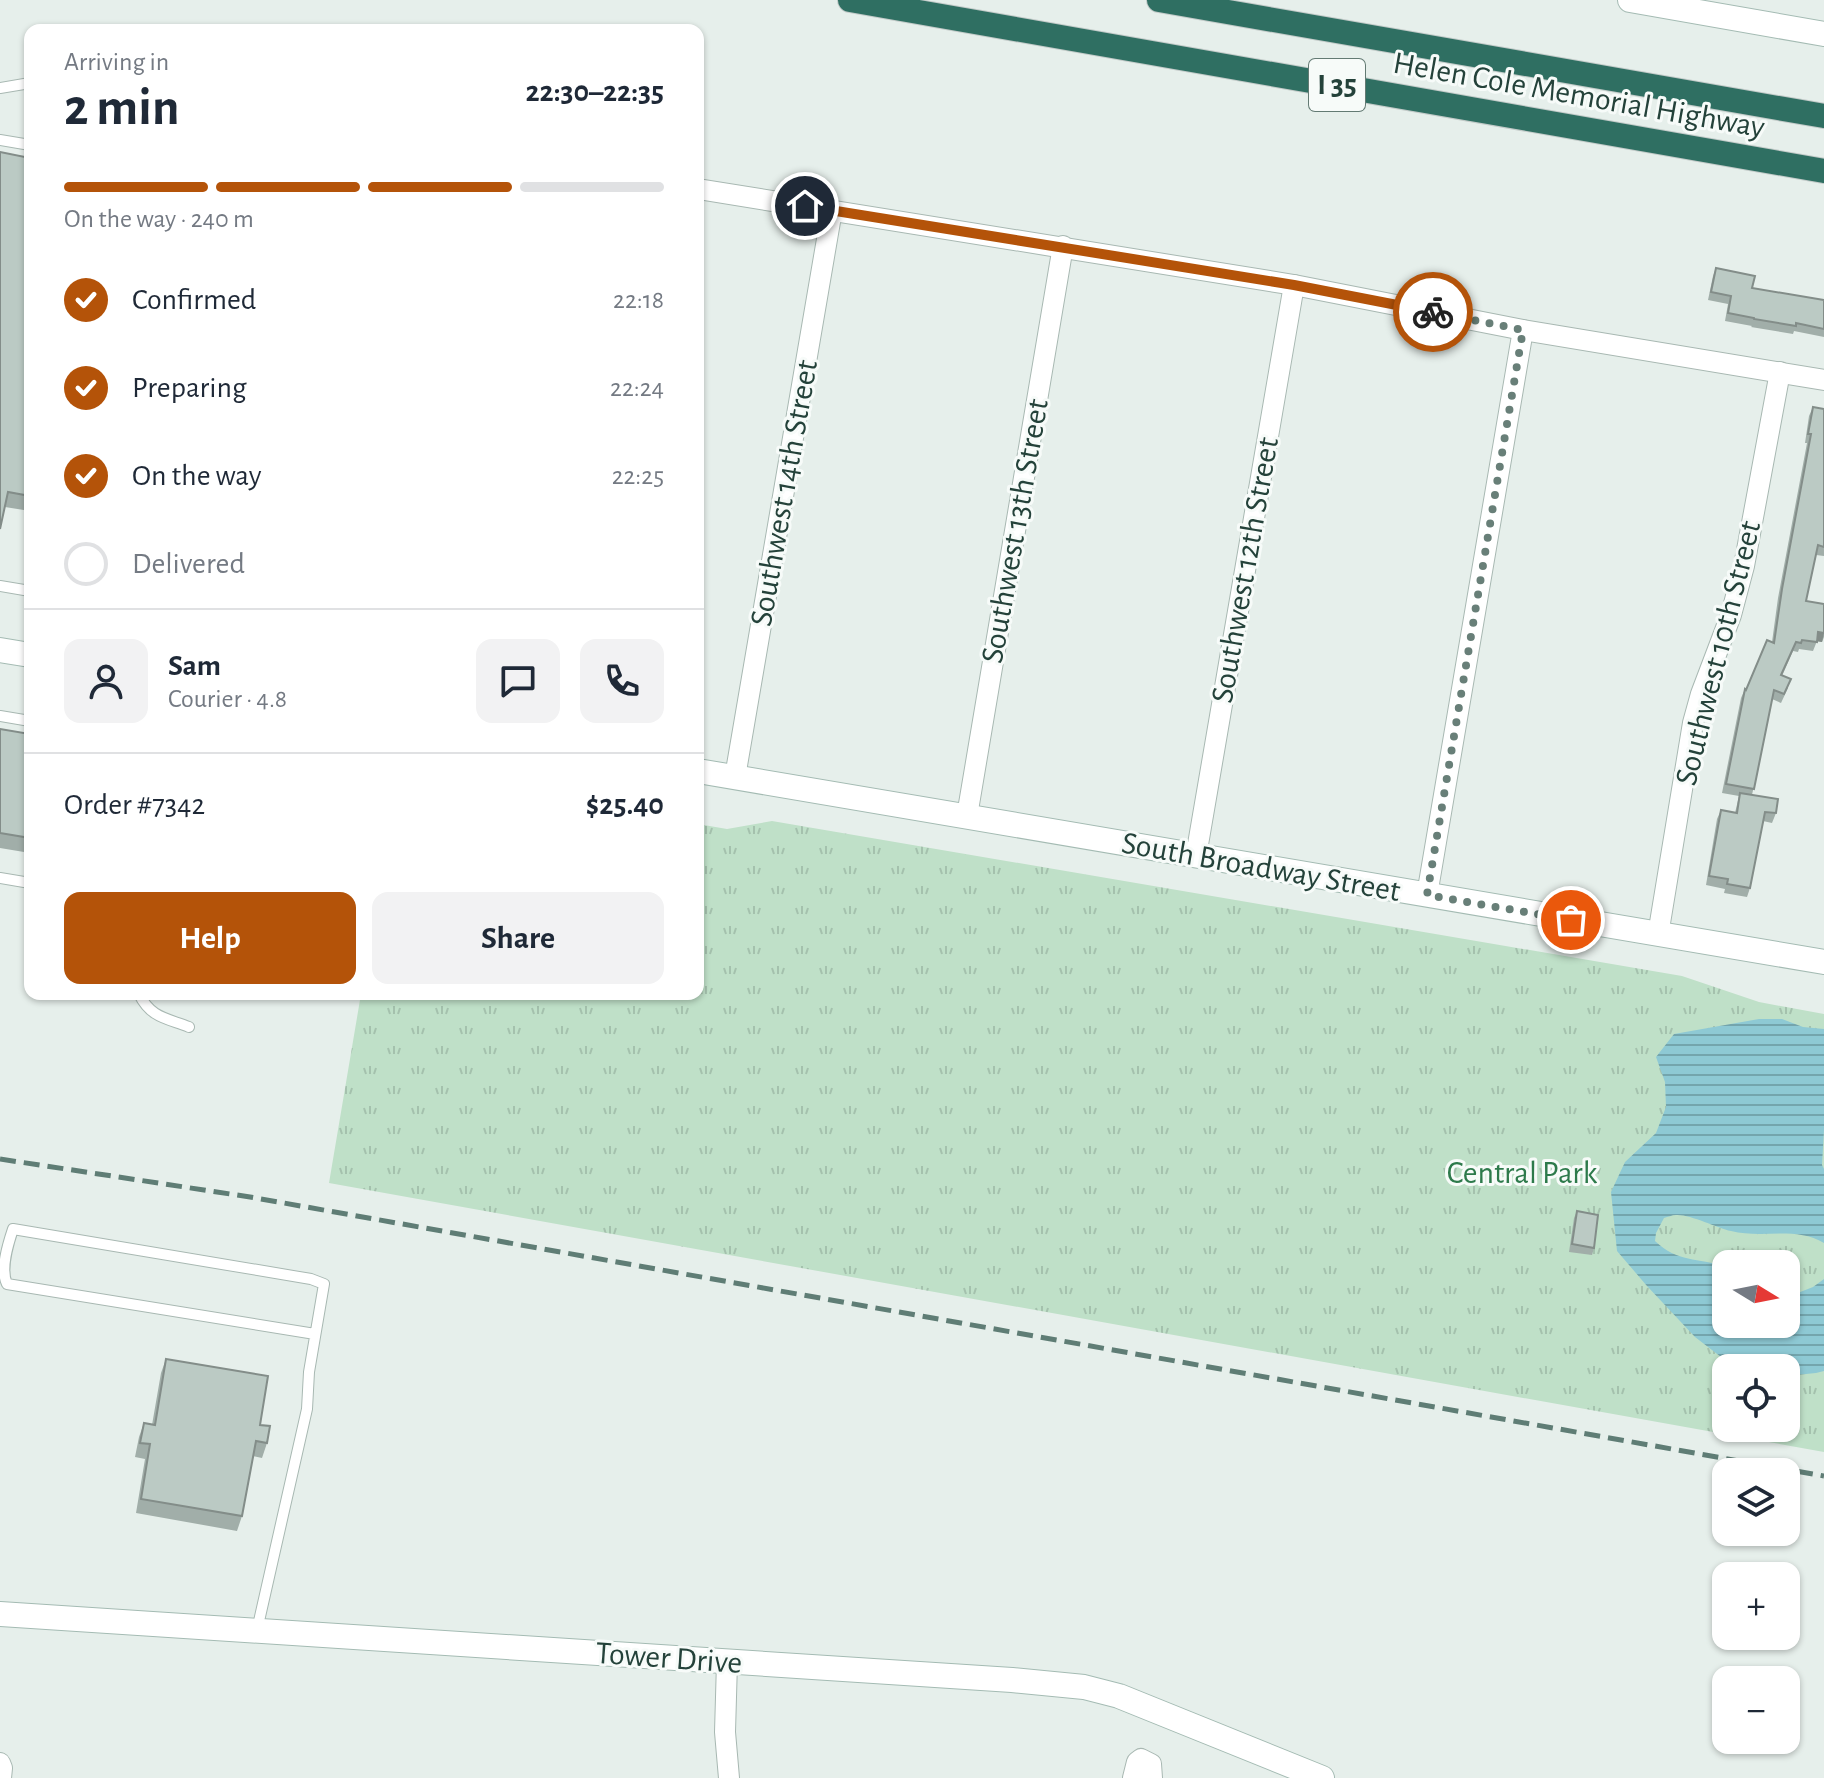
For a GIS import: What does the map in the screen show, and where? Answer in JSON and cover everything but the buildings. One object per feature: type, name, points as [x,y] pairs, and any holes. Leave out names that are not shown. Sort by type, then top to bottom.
[{"type":"highway","name":"Helen Cole Memorial Highway","points":[[850,0],[1824,171]]},
{"type":"highway","name":"Helen Cole Memorial Highway","points":[[1159,0],[1824,116]]},
{"type":"street","points":[[1630,0],[1824,34]]},
{"type":"street","points":[[704,190],[1294,285],[1523,330],[1824,380]]},
{"type":"street","name":"Southwest 14th Street","points":[[735,777],[832,210]]},
{"type":"street","name":"Southwest 13th Street","points":[[967,816],[1063,246]]},
{"type":"street","name":"Southwest 12th Street","points":[[1196,856],[1294,285]]},
{"type":"street","points":[[1427,895],[1523,330]]},
{"type":"street","name":"Southwest 10th Street","points":[[1658,935],[1693,723],[1731,615],[1744,566],[1780,372]]},
{"type":"street","points":[[0,650],[24,654]]},
{"type":"street","name":"South Broadway Street","points":[[704,772],[1824,962]]},
{"type":"street","name":"Tower Drive","points":[[0,1614],[1084,1687],[1119,1696],[1322,1778]]},
{"type":"street","points":[[727,1662],[725,1732],[729,1778]]},
{"type":"street","points":[[1133,1778],[1137,1762],[1141,1759],[1151,1764],[1152,1778]]},
{"type":"street","points":[[0,1763],[1,1778]]},
{"type":"lane","points":[[0,88],[24,84]]},
{"type":"lane","points":[[0,140],[24,144]]},
{"type":"lane","points":[[0,586],[24,590]]},
{"type":"lane","points":[[0,716],[24,720]]},
{"type":"lane","points":[[0,878],[24,882]]},
{"type":"lane","points":[[142,1000],[153,1013],[189,1027]]},
{"type":"lane","points":[[257,1632],[307,1409],[309,1372],[324,1284],[311,1279],[13,1229],[9,1240],[3,1276],[7,1284],[315,1334]]},
{"type":"green space","name":"Central Park","points":[[772,821],[1682,976],[1759,1002],[1824,1014],[1824,1452],[1768,1442],[1800,1442],[1800,1354],[1712,1354],[1712,1432],[329,1183],[360,1000],[704,1000],[704,825],[727,829]]},
{"type":"water","points":[[1759,1019],[1782,1019],[1803,1027],[1824,1029],[1824,1243],[1802,1235],[1731,1231],[1676,1215],[1664,1218],[1655,1241],[1672,1253],[1712,1263],[1712,1338],[1800,1338],[1800,1292],[1824,1279],[1824,1371],[1800,1375],[1800,1354],[1717,1354],[1695,1337],[1617,1251],[1611,1192],[1625,1162],[1656,1133],[1666,1107],[1665,1082],[1656,1057],[1674,1034]]},
{"type":"railway","points":[[0,1159],[250,1197],[1824,1476]]},
{"type":"way so far","points":[[1433,312],[1523,330],[1427,895],[1571,920]]},
{"type":"route","points":[[805,206],[1063,246],[1433,312]]}]
